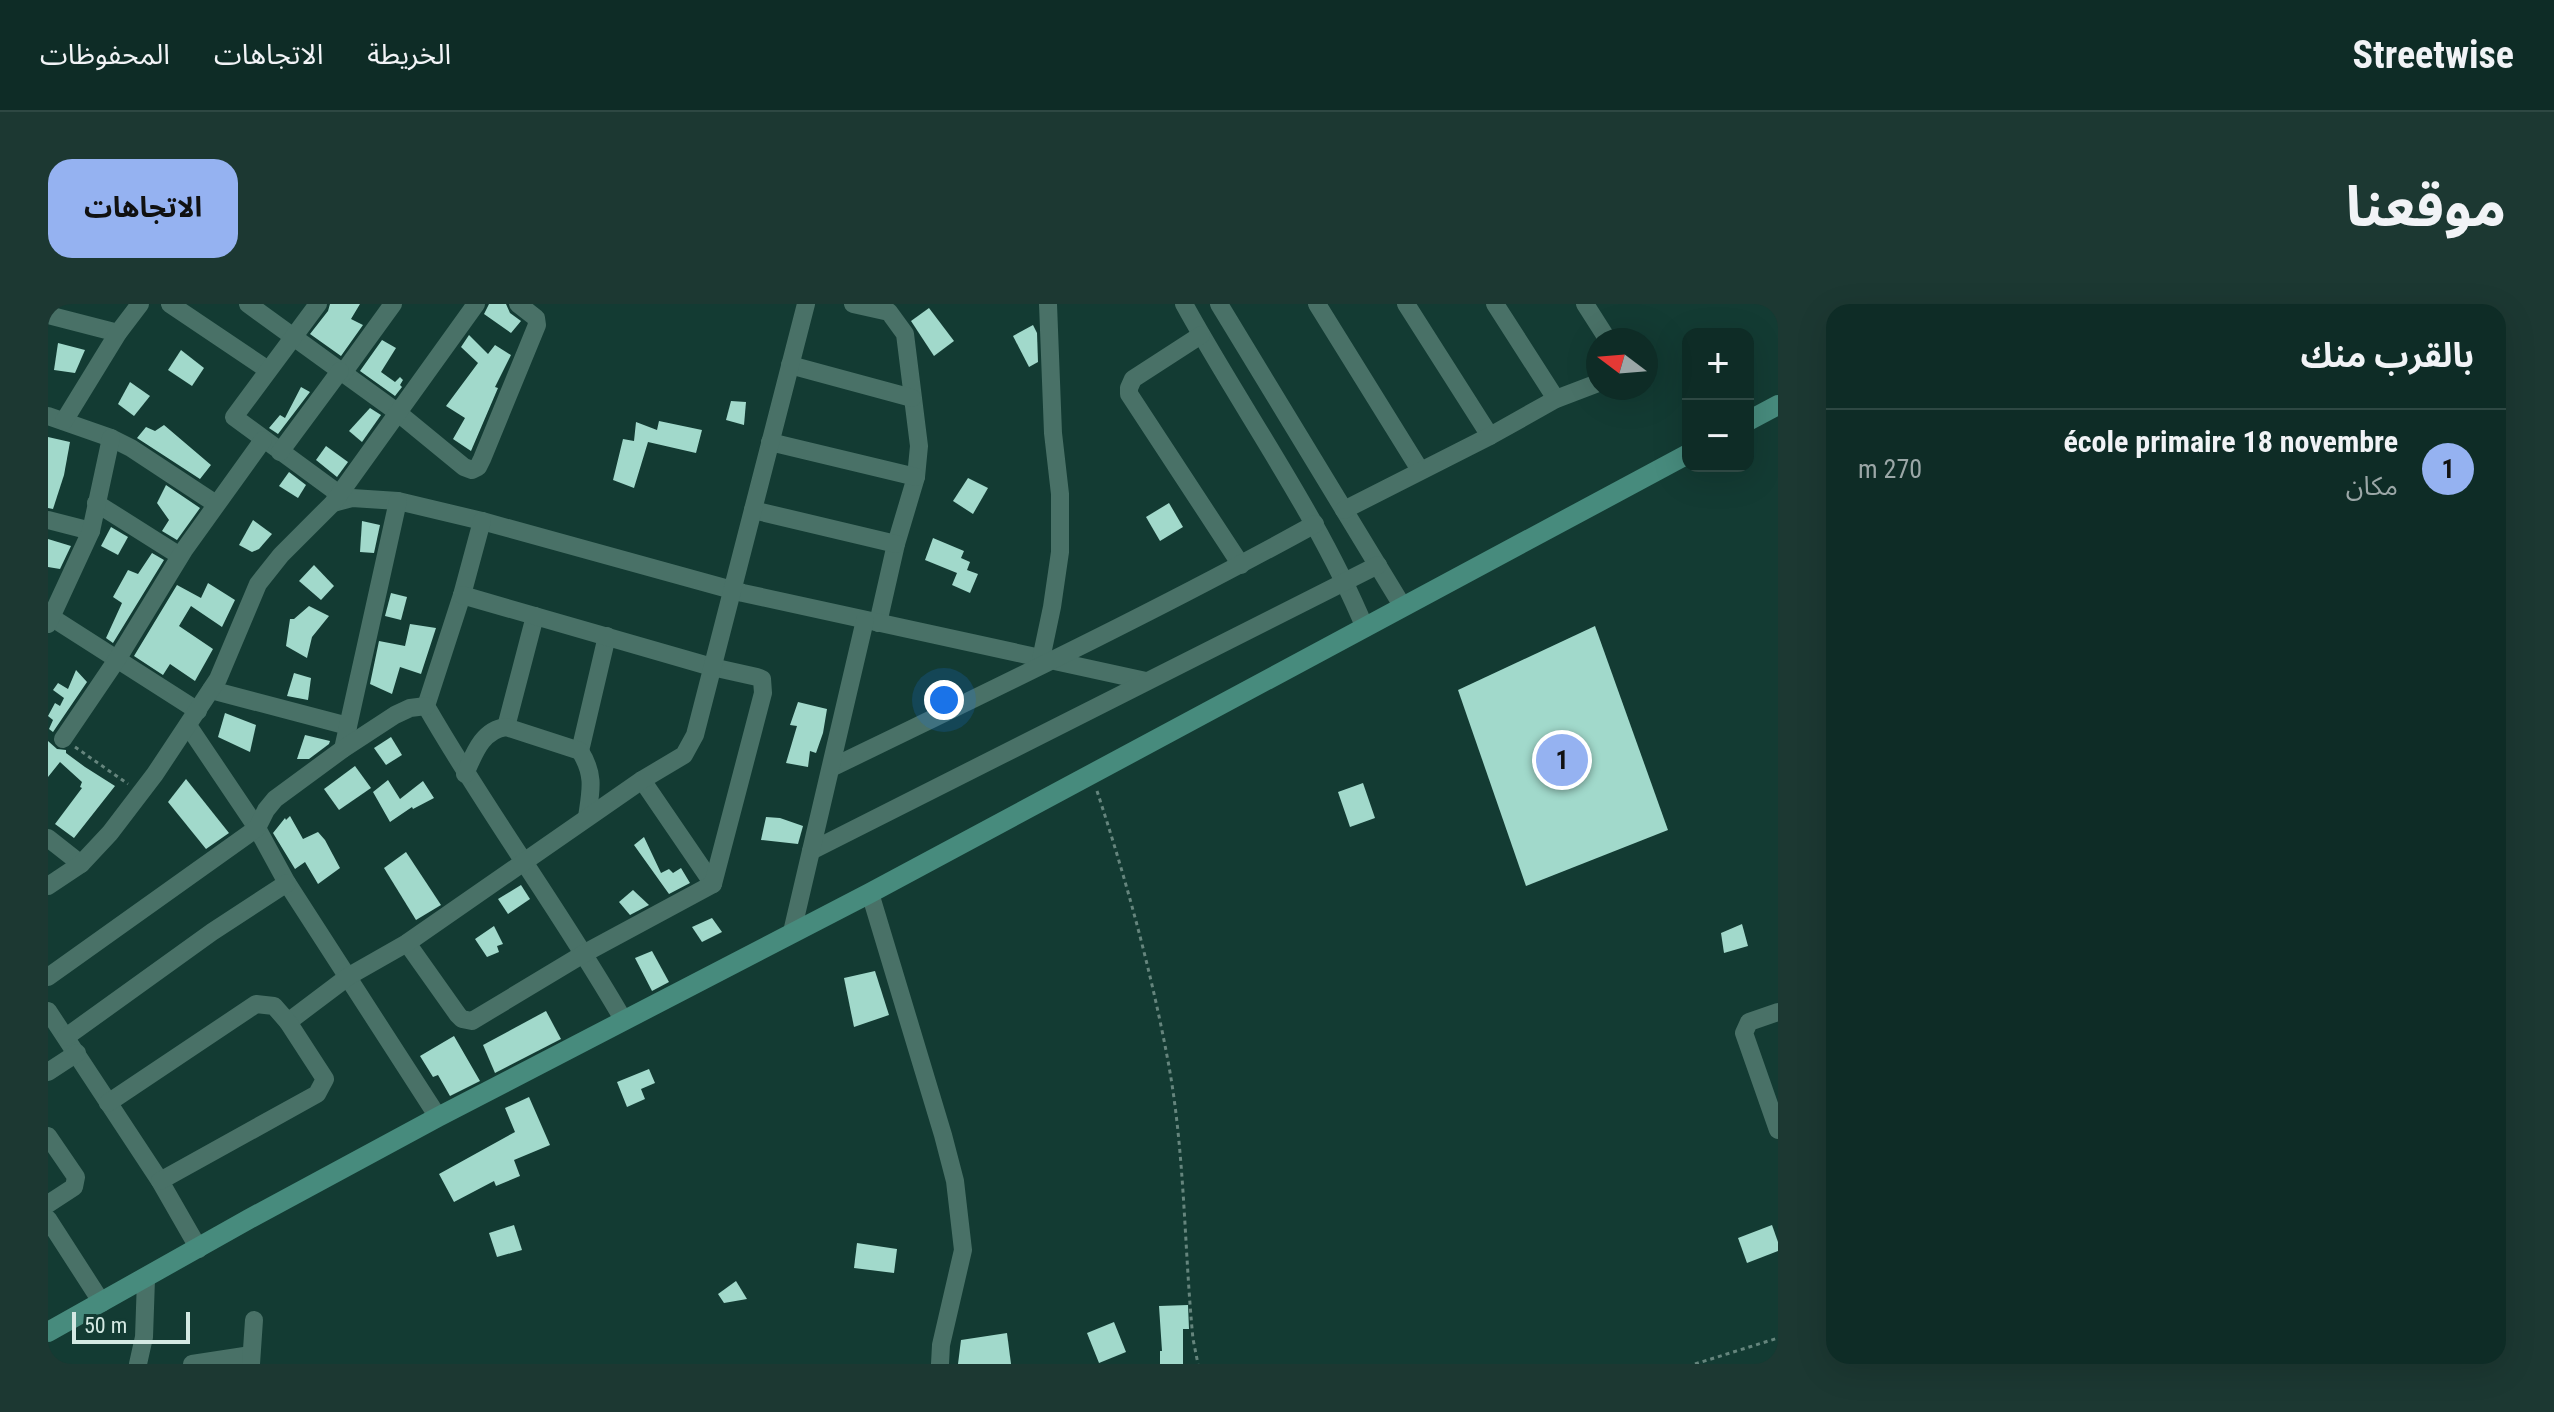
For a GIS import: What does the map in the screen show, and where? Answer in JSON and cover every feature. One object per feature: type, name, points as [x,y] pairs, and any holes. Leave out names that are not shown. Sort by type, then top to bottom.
[{"type":"main road","points":[[1754,418],[1778,405]]},
{"type":"main road","points":[[48,1332],[438,1117],[870,893],[1682,457]]},
{"type":"street","points":[[140,304],[56,418],[131,448],[216,504]]},
{"type":"street","points":[[170,304],[268,370]]},
{"type":"street","points":[[249,304],[472,470],[478,467],[537,325],[536,318],[518,304]]},
{"type":"street","points":[[318,304],[234,417],[336,498],[398,501],[732,590],[1146,681]]},
{"type":"street","points":[[280,452],[393,304]]},
{"type":"street","points":[[48,886],[81,864],[141,793],[211,690],[258,584],[281,555],[336,498],[476,304]]},
{"type":"street","points":[[288,1022],[349,976],[407,943],[587,817],[684,755],[692,744],[806,304]]},
{"type":"street","points":[[792,932],[831,768],[871,621],[916,477],[919,446],[905,334],[889,312],[853,304]]},
{"type":"street","points":[[1046,660],[1060,552],[1060,494],[1053,433],[1048,304]]},
{"type":"street","points":[[1184,304],[1315,524],[1365,628]]},
{"type":"street","points":[[1219,304],[1403,607]]},
{"type":"street","points":[[1317,304],[1420,470]]},
{"type":"street","points":[[1406,304],[1490,436]]},
{"type":"street","points":[[1495,304],[1556,399]]},
{"type":"street","points":[[1585,304],[1600,328]]},
{"type":"street","points":[[48,315],[118,333]]},
{"type":"street","points":[[1201,335],[1133,379],[1129,394],[1241,565]]},
{"type":"street","points":[[790,365],[912,398]]},
{"type":"street","points":[[1344,510],[1556,399],[1586,388]]},
{"type":"street","points":[[111,438],[91,531],[50,615],[118,658],[194,719],[287,883],[438,1117]]},
{"type":"street","points":[[63,739],[118,658],[180,556],[263,440]]},
{"type":"street","points":[[770,442],[916,477]]},
{"type":"street","points":[[343,749],[398,501]]},
{"type":"street","points":[[96,503],[180,556]]},
{"type":"street","points":[[753,510],[896,544]]},
{"type":"street","points":[[48,520],[91,531]]},
{"type":"street","points":[[482,521],[426,706],[465,774],[585,953],[624,1021]]},
{"type":"street","points":[[831,768],[1241,565],[1315,524]]},
{"type":"street","points":[[811,851],[1378,565]]},
{"type":"street","points":[[407,943],[458,1015],[472,1021],[585,953],[713,884],[764,686],[762,679],[757,677],[712,667],[462,595]]},
{"type":"street","points":[[506,727],[535,616]]},
{"type":"street","points":[[587,817],[592,784],[590,769],[580,751],[607,636]]},
{"type":"street","points":[[211,690],[348,726]]},
{"type":"street","points":[[48,977],[257,828],[275,799],[343,749],[395,715],[410,708],[426,706]]},
{"type":"street","points":[[465,774],[478,746],[496,728],[506,727],[580,751]]},
{"type":"street","points":[[642,780],[713,884]]},
{"type":"street","points":[[48,838],[81,864]]},
{"type":"street","points":[[66,1037],[212,932],[287,883]]},
{"type":"street","points":[[870,893],[955,1181],[963,1250],[941,1345],[940,1364]]},
{"type":"street","points":[[108,1103],[256,1004],[274,1006],[288,1022],[325,1079],[317,1094],[160,1181]]},
{"type":"street","points":[[48,1011],[160,1181],[199,1249]]},
{"type":"street","points":[[1778,1012],[1749,1022],[1744,1033],[1778,1130]]},
{"type":"street","points":[[48,1072],[77,1053]]},
{"type":"street","points":[[48,1136],[76,1177],[74,1187],[48,1204]]},
{"type":"street","points":[[48,1219],[102,1303]]},
{"type":"street","points":[[138,1364],[144,1337],[146,1279]]},
{"type":"street","points":[[192,1364],[251,1359],[254,1320]]},
{"type":"path","points":[[63,739],[141,793]]},
{"type":"path","points":[[1091,774],[1140,940],[1168,1062],[1181,1170],[1193,1339],[1198,1364]]},
{"type":"path","points":[[1695,1364],[1778,1338]]},
{"type":"building","points":[[330,304],[360,304],[351,319],[363,325],[341,356],[310,334]]},
{"type":"building","points":[[489,304],[506,304],[510,313],[521,321],[511,333],[484,314]]},
{"type":"building","points":[[929,308],[954,341],[934,356],[911,321]]},
{"type":"building","points":[[1033,325],[1037,333],[1038,362],[1029,367],[1013,336]]},
{"type":"building","points":[[469,335],[488,354],[495,345],[511,355],[495,387],[498,388],[471,451],[453,439],[465,418],[446,406],[478,363],[461,347]]},
{"type":"building","points":[[382,340],[396,348],[381,372],[395,382],[400,377],[403,380],[395,396],[360,371]]},
{"type":"building","points":[[58,343],[85,350],[75,373],[54,370]]},
{"type":"building","points":[[181,350],[204,368],[192,386],[168,370]]},
{"type":"building","points":[[130,382],[150,396],[134,416],[118,404]]},
{"type":"building","points":[[301,387],[310,392],[278,434],[269,428],[280,415],[285,418]]},
{"type":"building","points":[[731,401],[746,402],[744,425],[726,420]]},
{"type":"building","points":[[370,408],[381,415],[362,442],[349,431]]},
{"type":"building","points":[[659,421],[702,430],[696,453],[648,442],[634,488],[613,480],[623,439],[634,441],[636,422],[657,430]]},
{"type":"building","points":[[164,425],[211,465],[200,479],[137,438],[146,427],[155,431]]},
{"type":"building","points":[[48,437],[70,442],[53,509],[48,508]]},
{"type":"building","points":[[326,446],[348,462],[337,477],[316,460]]},
{"type":"building","points":[[289,472],[306,485],[298,498],[279,486]]},
{"type":"building","points":[[968,478],[988,488],[973,514],[953,501]]},
{"type":"building","points":[[166,485],[200,508],[177,540],[162,531],[169,520],[157,503]]},
{"type":"building","points":[[1169,503],[1183,527],[1160,541],[1146,517]]},
{"type":"building","points":[[253,520],[272,534],[259,549],[252,552],[239,545]]},
{"type":"building","points":[[362,521],[380,525],[374,553],[360,552]]},
{"type":"building","points":[[111,527],[128,537],[118,555],[101,546]]},
{"type":"building","points":[[933,538],[964,551],[961,558],[970,562],[967,570],[978,574],[970,593],[952,585],[957,573],[925,560]]},
{"type":"building","points":[[48,539],[71,546],[60,569],[48,567]]},
{"type":"building","points":[[152,553],[164,560],[113,643],[106,638],[122,603],[113,597],[128,570],[138,574]]},
{"type":"building","points":[[314,565],[334,586],[321,600],[299,581]]},
{"type":"building","points":[[208,583],[235,600],[222,627],[191,606],[179,626],[213,649],[195,681],[170,664],[163,675],[134,656],[177,585],[201,598]]},
{"type":"building","points":[[391,593],[407,597],[401,620],[385,616]]},
{"type":"building","points":[[309,606],[329,616],[312,637],[307,658],[286,646],[290,619]]},
{"type":"building","points":[[410,624],[436,628],[421,674],[400,667],[392,694],[370,684],[379,641],[405,646]]},
{"type":"building","points":[[1595,626],[1668,830],[1526,886],[1458,690]]},
{"type":"building","points":[[76,670],[87,682],[53,732],[49,729],[53,720],[48,716],[55,703],[60,706],[64,698],[53,690],[58,683],[68,689]]},
{"type":"building","points":[[294,673],[311,678],[308,700],[287,696]]},
{"type":"building","points":[[798,702],[827,709],[823,733],[816,753],[810,751],[808,767],[786,763],[797,726],[790,725]]},
{"type":"building","points":[[225,713],[256,725],[250,752],[218,737]]},
{"type":"building","points":[[305,735],[330,741],[309,759],[297,759]]},
{"type":"building","points":[[391,737],[402,755],[386,765],[374,748]]},
{"type":"building","points":[[48,741],[57,749],[66,750],[85,767],[115,786],[74,838],[55,824],[82,788],[82,782],[60,762],[48,777]]},
{"type":"building","points":[[355,766],[371,788],[339,810],[324,789]]},
{"type":"building","points":[[186,779],[229,833],[206,849],[168,802]]},
{"type":"building","points":[[388,780],[400,799],[423,781],[434,798],[412,807],[390,822],[373,792]]},
{"type":"building","points":[[1363,783],[1375,818],[1350,827],[1338,792]]},
{"type":"building","points":[[290,816],[303,839],[318,832],[340,868],[318,884],[305,862],[295,869],[273,833]]},
{"type":"building","points":[[766,817],[803,826],[798,844],[761,840]]},
{"type":"building","points":[[644,837],[661,873],[669,869],[673,873],[681,868],[690,883],[669,894],[634,845]]},
{"type":"building","points":[[406,852],[441,905],[416,920],[384,868]]},
{"type":"building","points":[[521,885],[530,899],[508,914],[498,899]]},
{"type":"building","points":[[633,890],[649,905],[630,915],[619,902]]},
{"type":"building","points":[[712,918],[722,932],[702,942],[692,927]]},
{"type":"building","points":[[1742,924],[1748,946],[1724,953],[1721,933]]},
{"type":"building","points":[[494,926],[503,944],[497,946],[499,952],[487,957],[475,939]]},
{"type":"building","points":[[652,951],[669,982],[652,991],[635,958]]},
{"type":"building","points":[[875,971],[889,1015],[854,1027],[844,978]]},
{"type":"building","points":[[546,1011],[561,1039],[495,1073],[483,1045]]},
{"type":"building","points":[[454,1036],[480,1081],[450,1096],[438,1075],[433,1077],[420,1056]]},
{"type":"building","points":[[649,1069],[655,1083],[641,1089],[645,1099],[627,1107],[617,1082]]},
{"type":"building","points":[[529,1097],[550,1145],[514,1160],[520,1176],[496,1186],[494,1181],[454,1202],[439,1174],[515,1132],[505,1108]]},
{"type":"building","points":[[514,1225],[522,1250],[497,1257],[489,1233]]},
{"type":"building","points":[[1772,1225],[1778,1251],[1747,1263],[1738,1238]]},
{"type":"building","points":[[857,1243],[897,1249],[894,1273],[854,1268]]},
{"type":"building","points":[[736,1281],[747,1299],[724,1303],[718,1294]]},
{"type":"building","points":[[1188,1305],[1189,1329],[1183,1329],[1183,1364],[1160,1364],[1159,1306]]},
{"type":"building","points":[[1114,1322],[1126,1352],[1099,1363],[1087,1333]]},
{"type":"building","points":[[1007,1333],[1011,1364],[958,1364],[961,1340]]},
{"type":"place","name":"école primaire 18 novembre","points":[[1562,760]]}]
